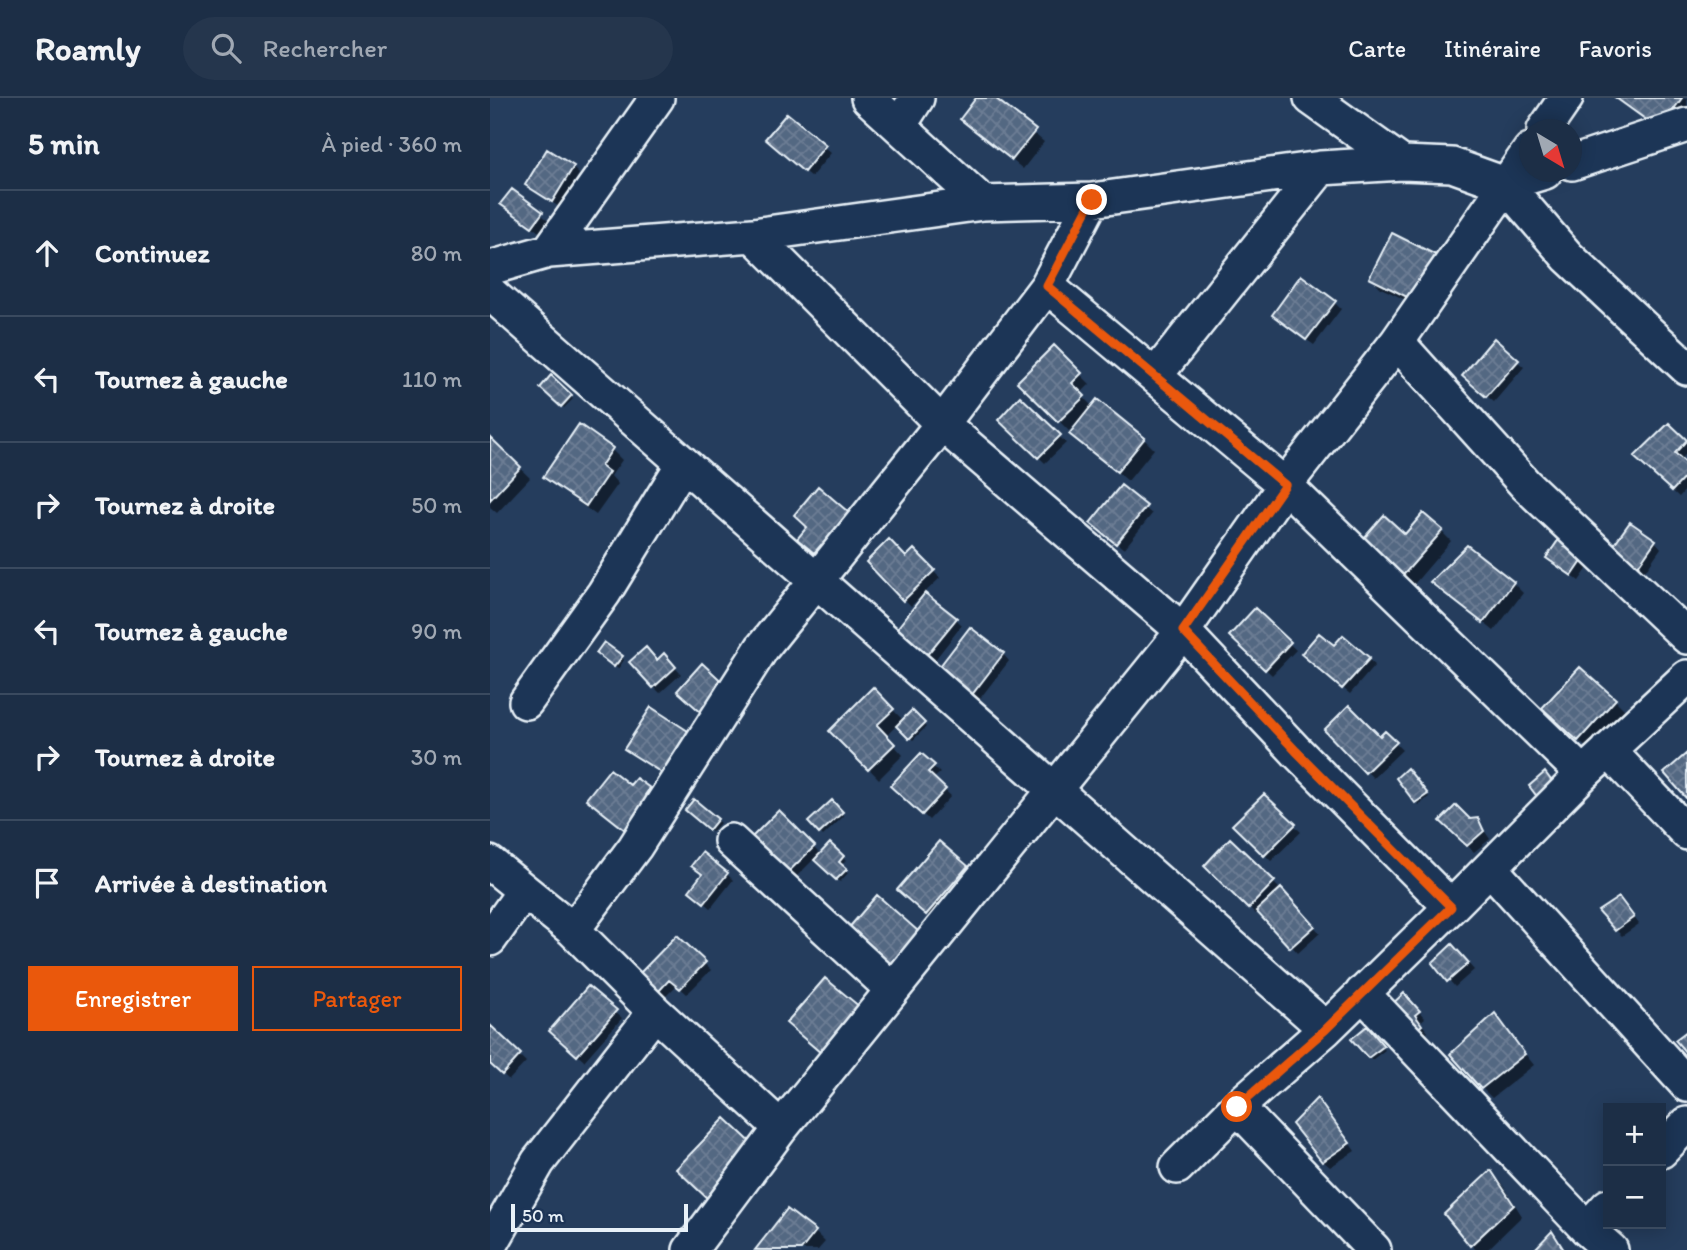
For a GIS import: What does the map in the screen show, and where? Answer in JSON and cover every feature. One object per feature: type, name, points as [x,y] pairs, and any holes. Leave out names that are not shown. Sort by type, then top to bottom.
[{"type":"street","points":[[549,251],[657,98]]},
{"type":"street","points":[[868,98],[983,203]]},
{"type":"street","points":[[899,126],[917,98]]},
{"type":"street","points":[[1311,98],[1402,163]]},
{"type":"street","points":[[1552,119],[1566,98]]},
{"type":"street","points":[[1582,160],[1683,132]]},
{"type":"street","points":[[490,268],[549,251],[753,235],[983,203],[1092,200],[1321,168],[1402,163],[1452,165],[1505,184],[1568,257],[1687,368]]},
{"type":"street","points":[[690,1250],[780,1128],[1183,631],[1285,485],[1397,341],[1519,165]]},
{"type":"street","points":[[1155,376],[1321,168]]},
{"type":"street","points":[[1505,184],[1519,180]]},
{"type":"street","points":[[573,930],[635,847],[762,648],[942,424],[1047,286],[1092,200]]},
{"type":"street","points":[[753,235],[942,424],[1183,631],[1296,751],[1451,907]]},
{"type":"street","points":[[1047,286],[1285,485],[1583,774]]},
{"type":"street","points":[[494,306],[683,464],[1326,1029]]},
{"type":"street","points":[[1397,341],[1525,484],[1687,637]]},
{"type":"street","points":[[526,702],[604,593],[683,464]]},
{"type":"street","points":[[1177,1167],[1237,1107],[1326,1029],[1583,774],[1687,677]]},
{"type":"street","points":[[1608,750],[1687,833]]},
{"type":"street","points":[[731,841],[892,989]]},
{"type":"street","points":[[490,863],[573,930],[655,1012],[780,1128]]},
{"type":"street","points":[[1490,867],[1687,1085]]},
{"type":"street","points":[[490,939],[524,891]]},
{"type":"street","points":[[1362,993],[1602,1228]]},
{"type":"street","points":[[490,1246],[538,1163],[655,1012]]},
{"type":"street","points":[[1237,1107],[1374,1250]]},
{"type":"street","points":[[1666,1147],[1687,1124]]},
{"type":"building","points":[[976,98],[995,98],[1036,130],[1012,160],[960,119]]},
{"type":"building","points":[[1616,98],[1682,98],[1659,129]]},
{"type":"building","points":[[787,113],[826,145],[804,172],[765,139]]},
{"type":"building","points":[[547,149],[574,166],[552,202],[525,185]]},
{"type":"building","points":[[512,189],[543,212],[532,227],[500,204]]},
{"type":"building","points":[[1392,233],[1436,255],[1413,300],[1369,278]]},
{"type":"building","points":[[1301,275],[1336,301],[1306,340],[1272,315]]},
{"type":"building","points":[[1494,338],[1519,360],[1486,397],[1462,376]]},
{"type":"building","points":[[1054,345],[1082,373],[1072,383],[1085,396],[1058,422],[1017,382]]},
{"type":"building","points":[[551,375],[572,395],[561,407],[540,388]]},
{"type":"building","points":[[1020,396],[1061,435],[1038,458],[998,420]]},
{"type":"building","points":[[1097,399],[1145,438],[1117,472],[1069,434]]},
{"type":"building","points":[[1669,423],[1687,440],[1675,453],[1687,464],[1687,475],[1672,491],[1634,457]]},
{"type":"building","points":[[579,424],[613,448],[601,466],[609,472],[586,506],[543,477]]},
{"type":"building","points":[[490,437],[521,467],[490,500]]},
{"type":"building","points":[[1121,485],[1147,506],[1116,544],[1090,523]]},
{"type":"building","points":[[818,486],[861,523],[832,555],[821,545],[814,553],[797,539],[807,527],[794,515]]},
{"type":"building","points":[[1423,513],[1443,530],[1398,581],[1357,546],[1384,515],[1405,534]]},
{"type":"building","points":[[1630,522],[1656,540],[1638,566],[1612,547]]},
{"type":"building","points":[[889,539],[906,557],[914,549],[935,570],[903,601],[866,562]]},
{"type":"building","points":[[1559,539],[1585,557],[1572,576],[1546,558]]},
{"type":"building","points":[[1467,545],[1514,582],[1483,623],[1430,582]]},
{"type":"building","points":[[925,593],[957,618],[926,656],[895,631]]},
{"type":"building","points":[[1255,608],[1291,642],[1265,670],[1229,636]]},
{"type":"building","points":[[970,627],[1004,653],[971,696],[937,670]]},
{"type":"building","points":[[1319,633],[1334,645],[1343,635],[1370,658],[1342,689],[1301,654]]},
{"type":"building","points":[[604,642],[623,656],[614,667],[596,653]]},
{"type":"building","points":[[646,647],[657,660],[664,653],[676,667],[653,688],[629,662]]},
{"type":"building","points":[[702,663],[729,688],[704,715],[677,691]]},
{"type":"building","points":[[1580,667],[1616,699],[1578,741],[1542,708]]},
{"type":"building","points":[[873,687],[894,709],[877,725],[895,744],[868,770],[829,731]]},
{"type":"building","points":[[1349,705],[1380,736],[1385,731],[1397,742],[1365,773],[1324,730]]},
{"type":"building","points":[[651,707],[688,731],[662,773],[624,749]]},
{"type":"building","points":[[912,710],[925,723],[909,739],[896,726]]},
{"type":"building","points":[[921,753],[935,765],[928,772],[946,789],[922,815],[890,786]]},
{"type":"building","points":[[1687,753],[1687,799],[1664,773]]},
{"type":"building","points":[[1407,768],[1428,794],[1415,803],[1396,778]]},
{"type":"building","points":[[610,769],[630,785],[636,778],[650,788],[645,795],[654,802],[629,833],[586,799]]},
{"type":"building","points":[[1545,772],[1556,787],[1541,802],[1529,786]]},
{"type":"building","points":[[1264,794],[1296,824],[1264,856],[1232,825]]},
{"type":"building","points":[[694,799],[718,819],[709,830],[685,810]]},
{"type":"building","points":[[832,800],[843,812],[819,834],[808,822]]},
{"type":"building","points":[[1456,805],[1470,819],[1478,818],[1484,831],[1467,846],[1440,821]]},
{"type":"building","points":[[779,810],[815,846],[782,878],[747,842]]},
{"type":"building","points":[[1230,838],[1275,881],[1248,909],[1204,866]]},
{"type":"building","points":[[939,841],[968,866],[926,915],[897,890]]},
{"type":"building","points":[[830,843],[844,856],[839,862],[847,869],[836,880],[814,860]]},
{"type":"building","points":[[702,852],[728,873],[704,903],[689,891],[702,874],[691,866]]},
{"type":"building","points":[[1281,888],[1315,926],[1290,948],[1256,911]]},
{"type":"building","points":[[877,895],[926,938],[897,972],[847,930]]},
{"type":"building","points":[[1619,897],[1634,917],[1615,931],[1598,911]]},
{"type":"building","points":[[677,935],[706,962],[680,989],[669,980],[658,992],[639,974]]},
{"type":"building","points":[[1452,944],[1469,963],[1447,982],[1432,963]]},
{"type":"building","points":[[825,978],[860,1007],[821,1053],[786,1023]]},
{"type":"building","points":[[588,986],[617,1010],[577,1056],[549,1031]]},
{"type":"building","points":[[1404,993],[1420,1011],[1415,1015],[1422,1025],[1411,1035],[1389,1007]]},
{"type":"building","points":[[1495,1013],[1525,1054],[1481,1089],[1450,1054]]},
{"type":"building","points":[[490,1025],[521,1054],[502,1075],[490,1064]]},
{"type":"building","points":[[1367,1026],[1384,1046],[1368,1058],[1351,1039]]},
{"type":"building","points":[[1687,1031],[1687,1054],[1675,1040]]},
{"type":"building","points":[[1317,1098],[1350,1143],[1322,1162],[1292,1124]]},
{"type":"building","points":[[725,1118],[758,1149],[710,1201],[676,1169]]},
{"type":"building","points":[[1491,1170],[1514,1205],[1470,1246],[1444,1214]]},
{"type":"building","points":[[787,1209],[816,1231],[801,1250],[755,1250]]},
{"type":"building","points":[[1552,1231],[1564,1250],[1534,1250]]},
{"type":"route","points":[[1092,200],[1047,286],[1285,485],[1183,631],[1296,751],[1451,907],[1326,1029],[1237,1107]]}]
